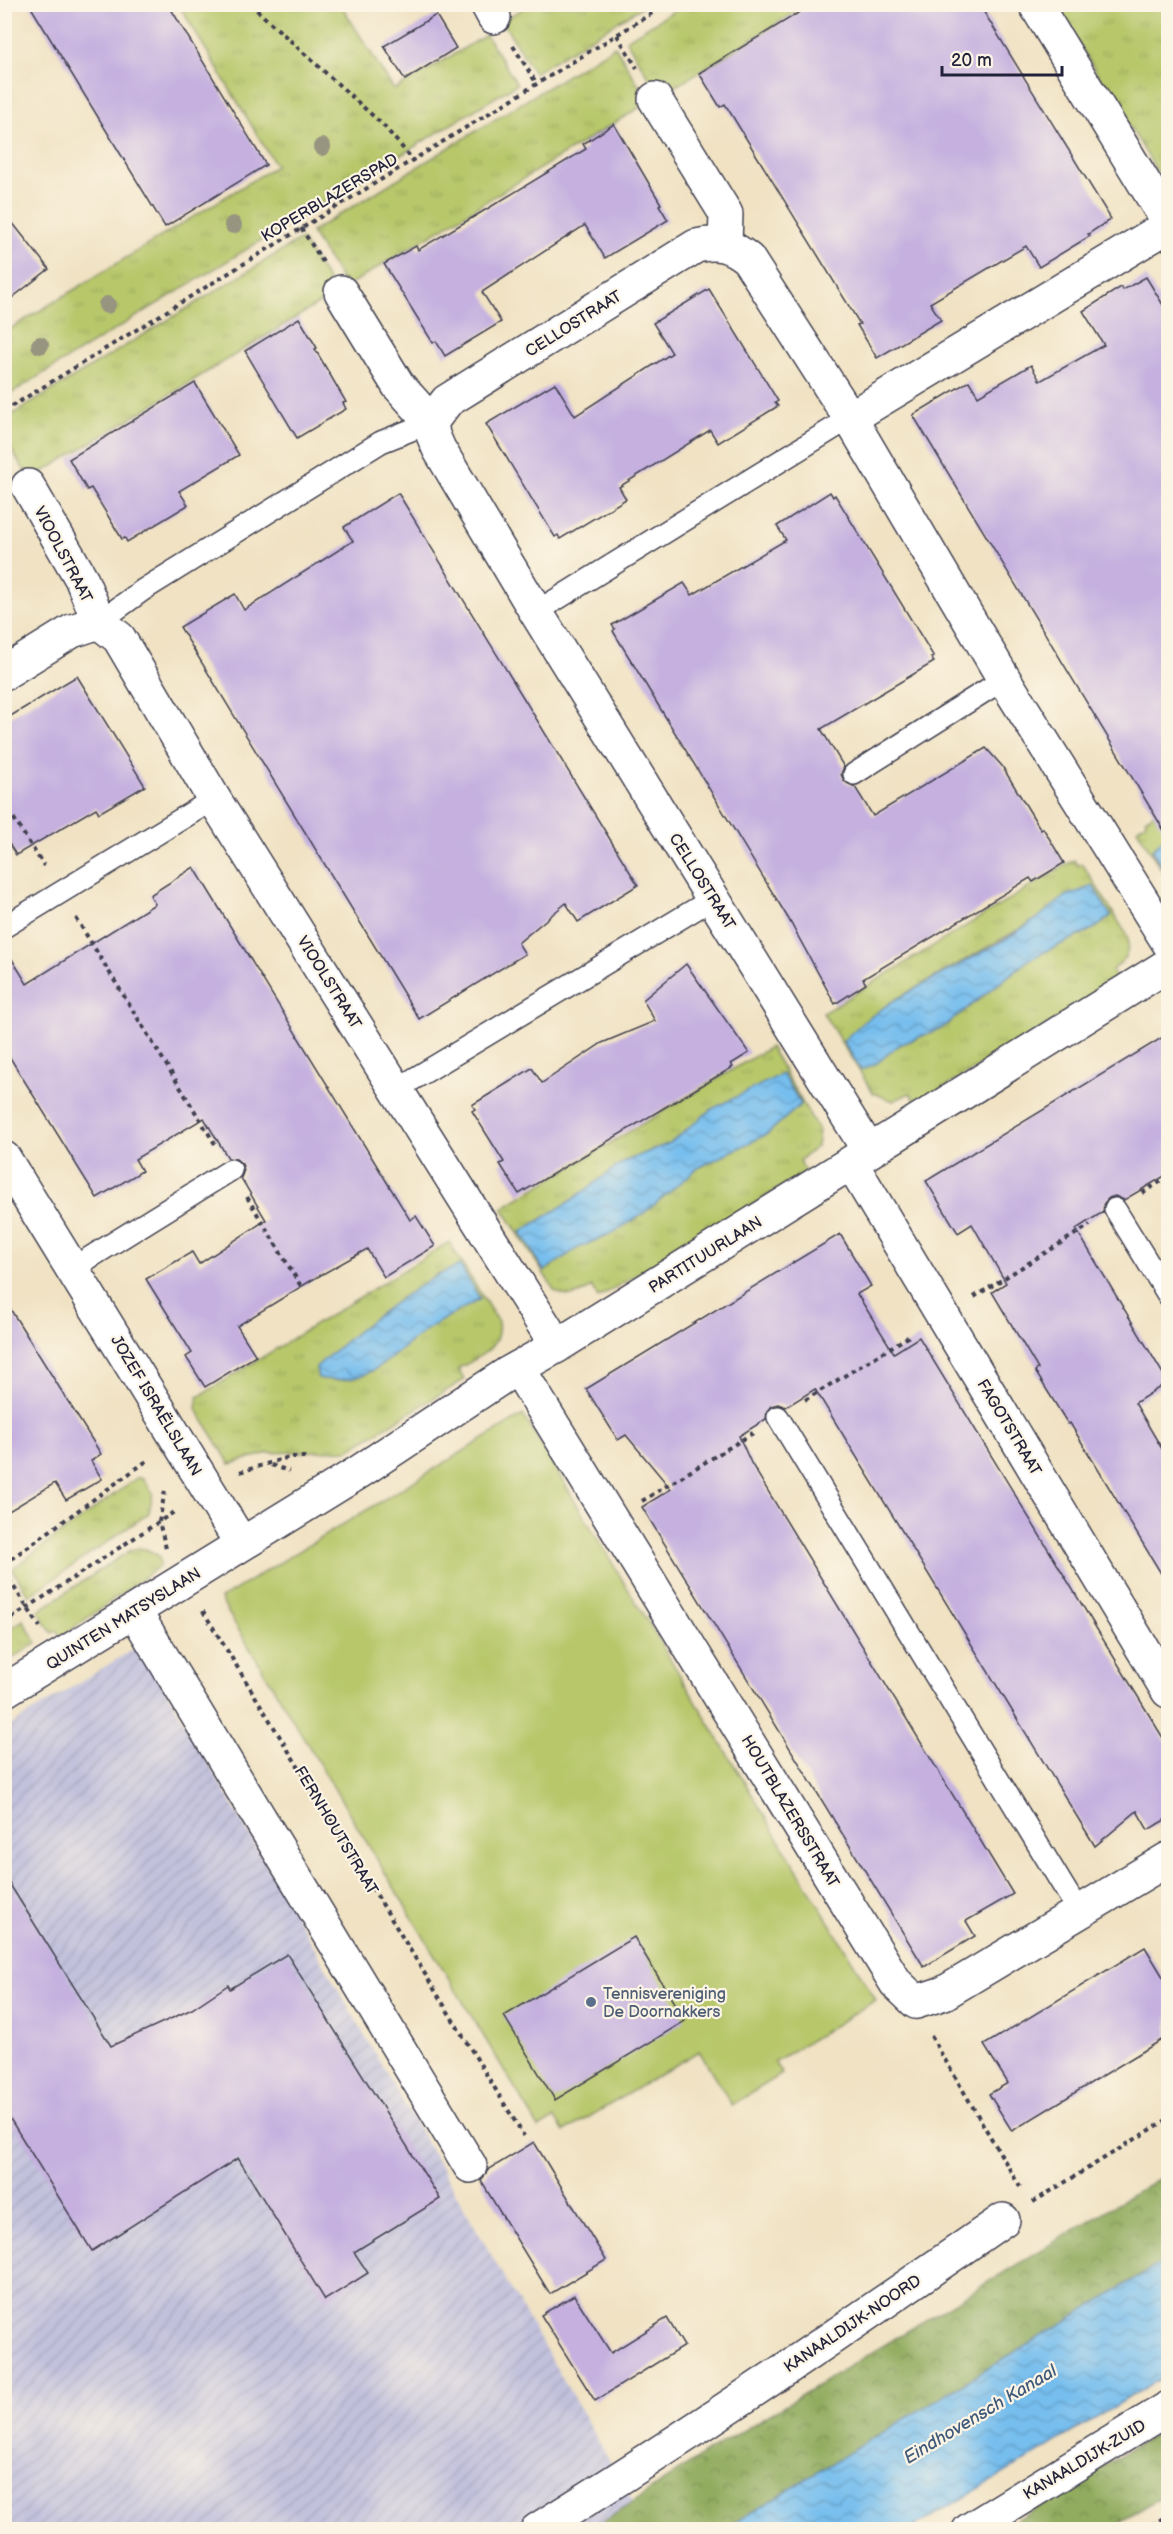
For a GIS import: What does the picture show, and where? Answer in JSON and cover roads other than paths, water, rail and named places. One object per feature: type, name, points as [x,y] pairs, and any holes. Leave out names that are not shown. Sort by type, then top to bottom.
[{"type":"street","points":[[1035,4],[1168,222]]},
{"type":"street","points":[[655,99],[726,214],[725,244],[748,259],[850,418],[1004,679],[1168,942]]},
{"type":"street","points":[[850,418],[1168,226]]},
{"type":"street","name":"CELLOSTRAAT","points":[[431,422],[447,401],[696,246],[711,242],[725,244]]},
{"type":"street","name":"CELLOSTRAAT","points":[[341,292],[398,386],[431,422],[439,449],[536,612],[714,898],[860,1157]]},
{"type":"street","name":"VIOOLSTRAAT","points":[[28,486],[81,578],[99,622],[119,638],[214,799],[557,1346]]},
{"type":"street","name":"VIOOLSTRAAT","points":[[4,673],[72,631],[99,622]]},
{"type":"street","name":"PARTITUURLAAN","points":[[241,1543],[359,1472],[518,1368],[557,1346],[1168,965]]},
{"type":"street","name":"FAGOTSTRAAT","points":[[860,1157],[943,1316],[1168,1691]]},
{"type":"street","name":"JOZEF ISRAËLSLAAN","points":[[4,1158],[241,1543]]},
{"type":"street","name":"HOUTBLAZERSSTRAAT","points":[[518,1368],[613,1519],[896,1983],[916,2002],[944,1993],[1079,1912]]},
{"type":"street","name":"QUINTEN MATSYSLAAN","points":[[4,1692],[241,1543]]},
{"type":"street","points":[[135,1611],[470,2166]]},
{"type":"street","points":[[1079,1912],[1168,1859]]},
{"type":"street","name":"KANAALDIJK-NOORD","points":[[537,2529],[615,2482],[1017,2212]]},
{"type":"street","name":"KANAALDIJK-ZUID","points":[[969,2529],[1168,2408]]},
{"type":"lane","points":[[536,612],[850,418]]},
{"type":"lane","points":[[99,622],[143,590],[381,442],[431,422]]},
{"type":"lane","points":[[854,774],[1004,679]]},
{"type":"lane","points":[[4,927],[214,799]]},
{"type":"lane","points":[[397,1089],[714,898]]},
{"type":"lane","points":[[73,1268],[231,1170]]},
{"type":"lane","points":[[1115,1209],[1168,1295]]},
{"type":"lane","points":[[778,1417],[1079,1912]]},
{"type":"water","points":[[1168,834],[1168,876],[1152,850]]},
{"type":"water","points":[[1093,886],[1111,916],[1097,927],[1030,959],[942,1028],[899,1045],[877,1063],[861,1070],[843,1041],[862,1023],[893,1001],[1004,940],[1066,896]]},
{"type":"water","points":[[782,1074],[801,1104],[767,1134],[698,1168],[642,1215],[614,1232],[578,1248],[544,1271],[521,1232],[572,1200],[623,1162],[670,1143],[712,1109]]},
{"type":"water","points":[[460,1265],[480,1299],[434,1325],[390,1359],[366,1374],[336,1380],[318,1378],[316,1367],[366,1325],[423,1284]]},
{"type":"water","name":"Eindhovensch Kanaal","points":[[1168,2259],[1168,2374],[912,2529],[724,2529]]},
{"type":"place","name":"Tennisvereniging De Doornakkers","points":[[591,2002]]}]
